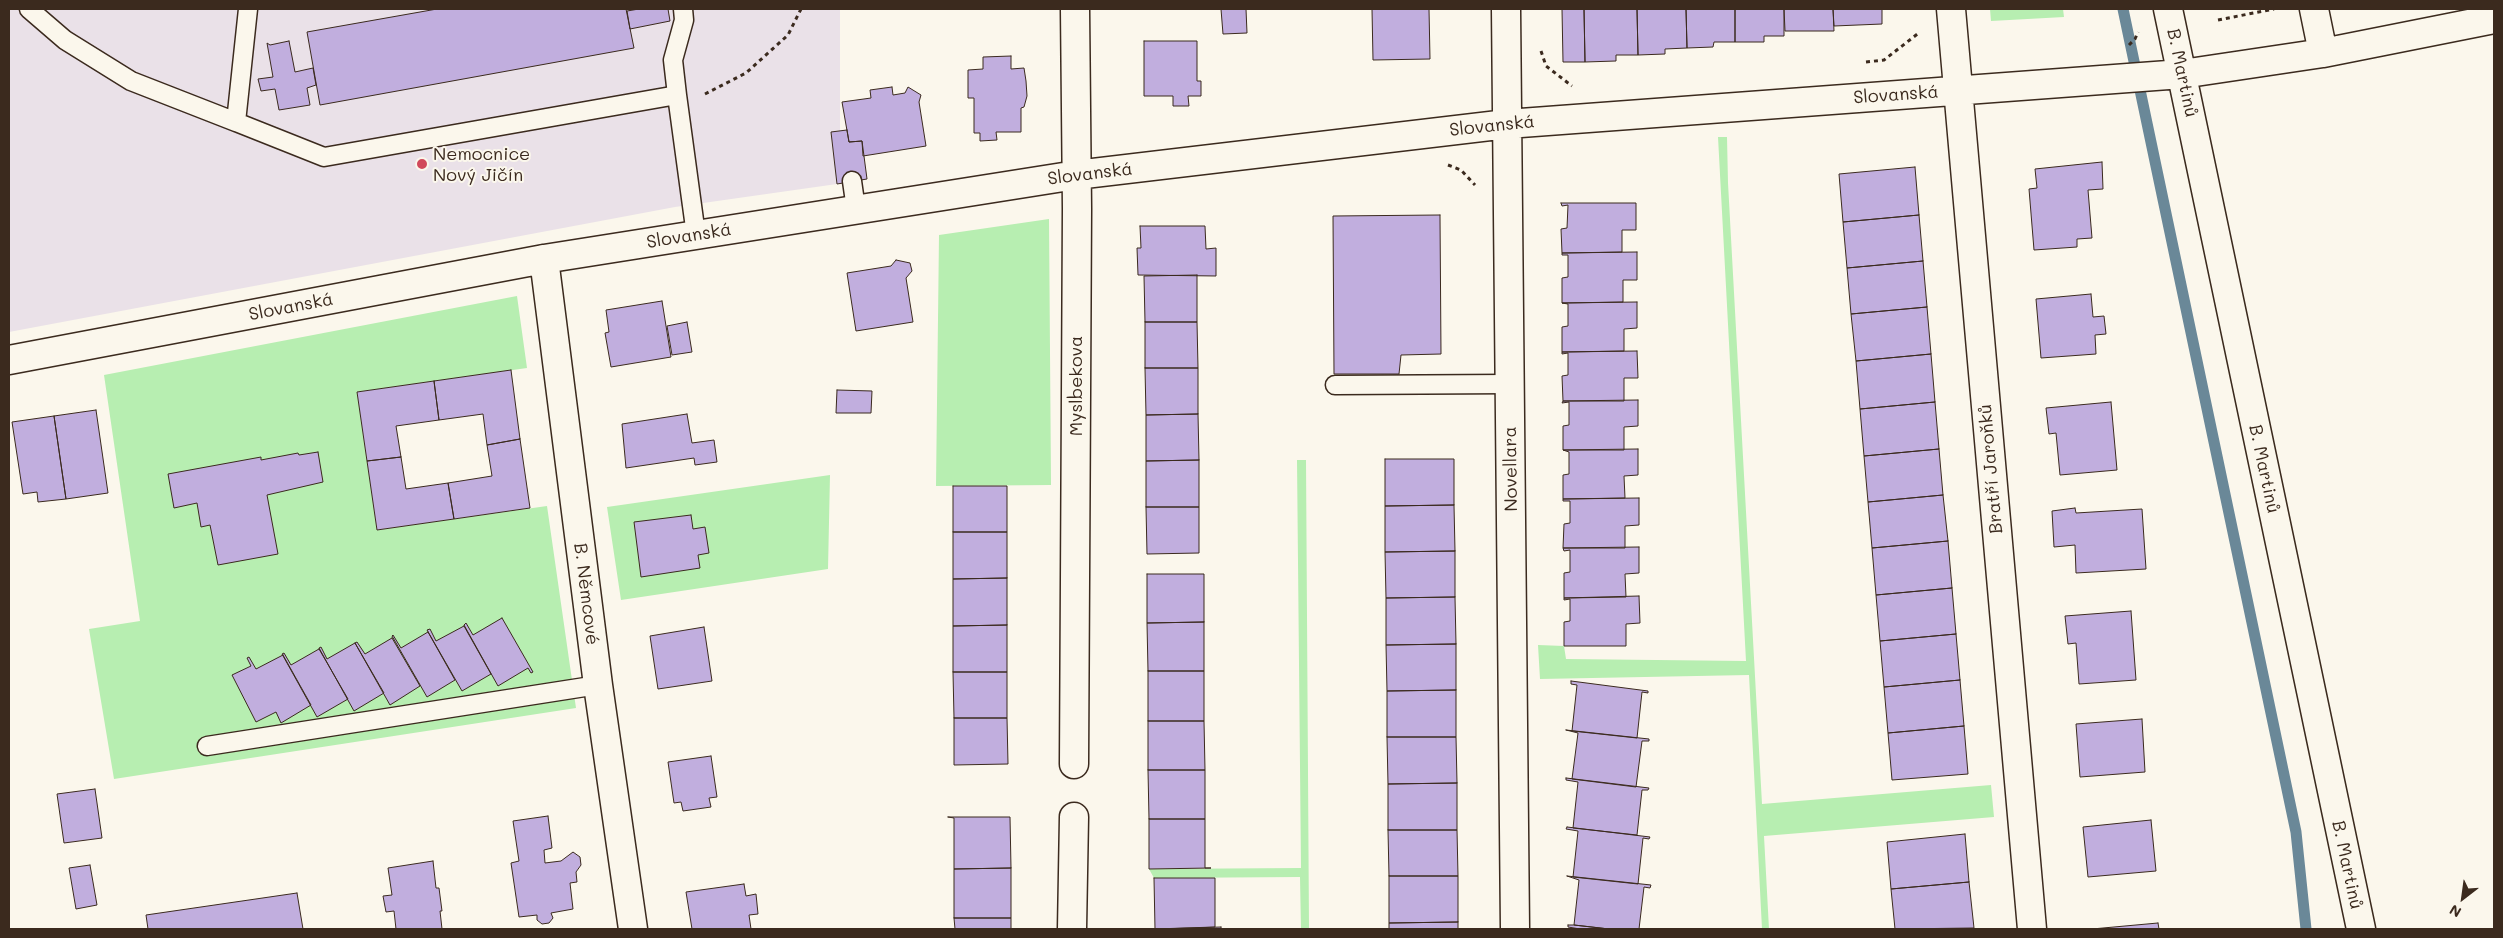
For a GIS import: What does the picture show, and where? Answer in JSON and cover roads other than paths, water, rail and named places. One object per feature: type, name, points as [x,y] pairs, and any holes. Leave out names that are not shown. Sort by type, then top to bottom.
[{"type":"street","name":"Myslbekova","points":[[1074,764],[1075,9]]},
{"type":"street","name":"Novellara","points":[[1506,9],[1515,929]]},
{"type":"street","name":"B. Martinů","points":[[2168,9],[2361,929]]},
{"type":"street","points":[[2314,9],[2323,53]]},
{"type":"street","name":"Bratří Jaroňků","points":[[1952,16],[2032,929]]},
{"type":"street","name":"Slovanská","points":[[9,360],[544,259],[1076,175],[1507,124],[2182,74],[2323,53],[2494,20]]},
{"type":"street","name":"B. Němcové","points":[[544,259],[598,685],[633,929]]},
{"type":"street","points":[[1072,929],[1074,816]]},
{"type":"lane","points":[[29,9],[65,40],[131,81],[324,157],[677,96]]},
{"type":"lane","points":[[236,122],[248,9]]},
{"type":"lane","points":[[683,9],[684,20],[673,60],[696,235]]},
{"type":"lane","points":[[852,181],[856,209]]},
{"type":"lane","points":[[1335,385],[1510,384]]},
{"type":"lane","points":[[207,746],[598,685]]},
{"type":"waterway","points":[[2123,9],[2296,832],[2306,929]]},
{"type":"place","name":"Nemocnice Nový Jičín","points":[[422,164]]}]
